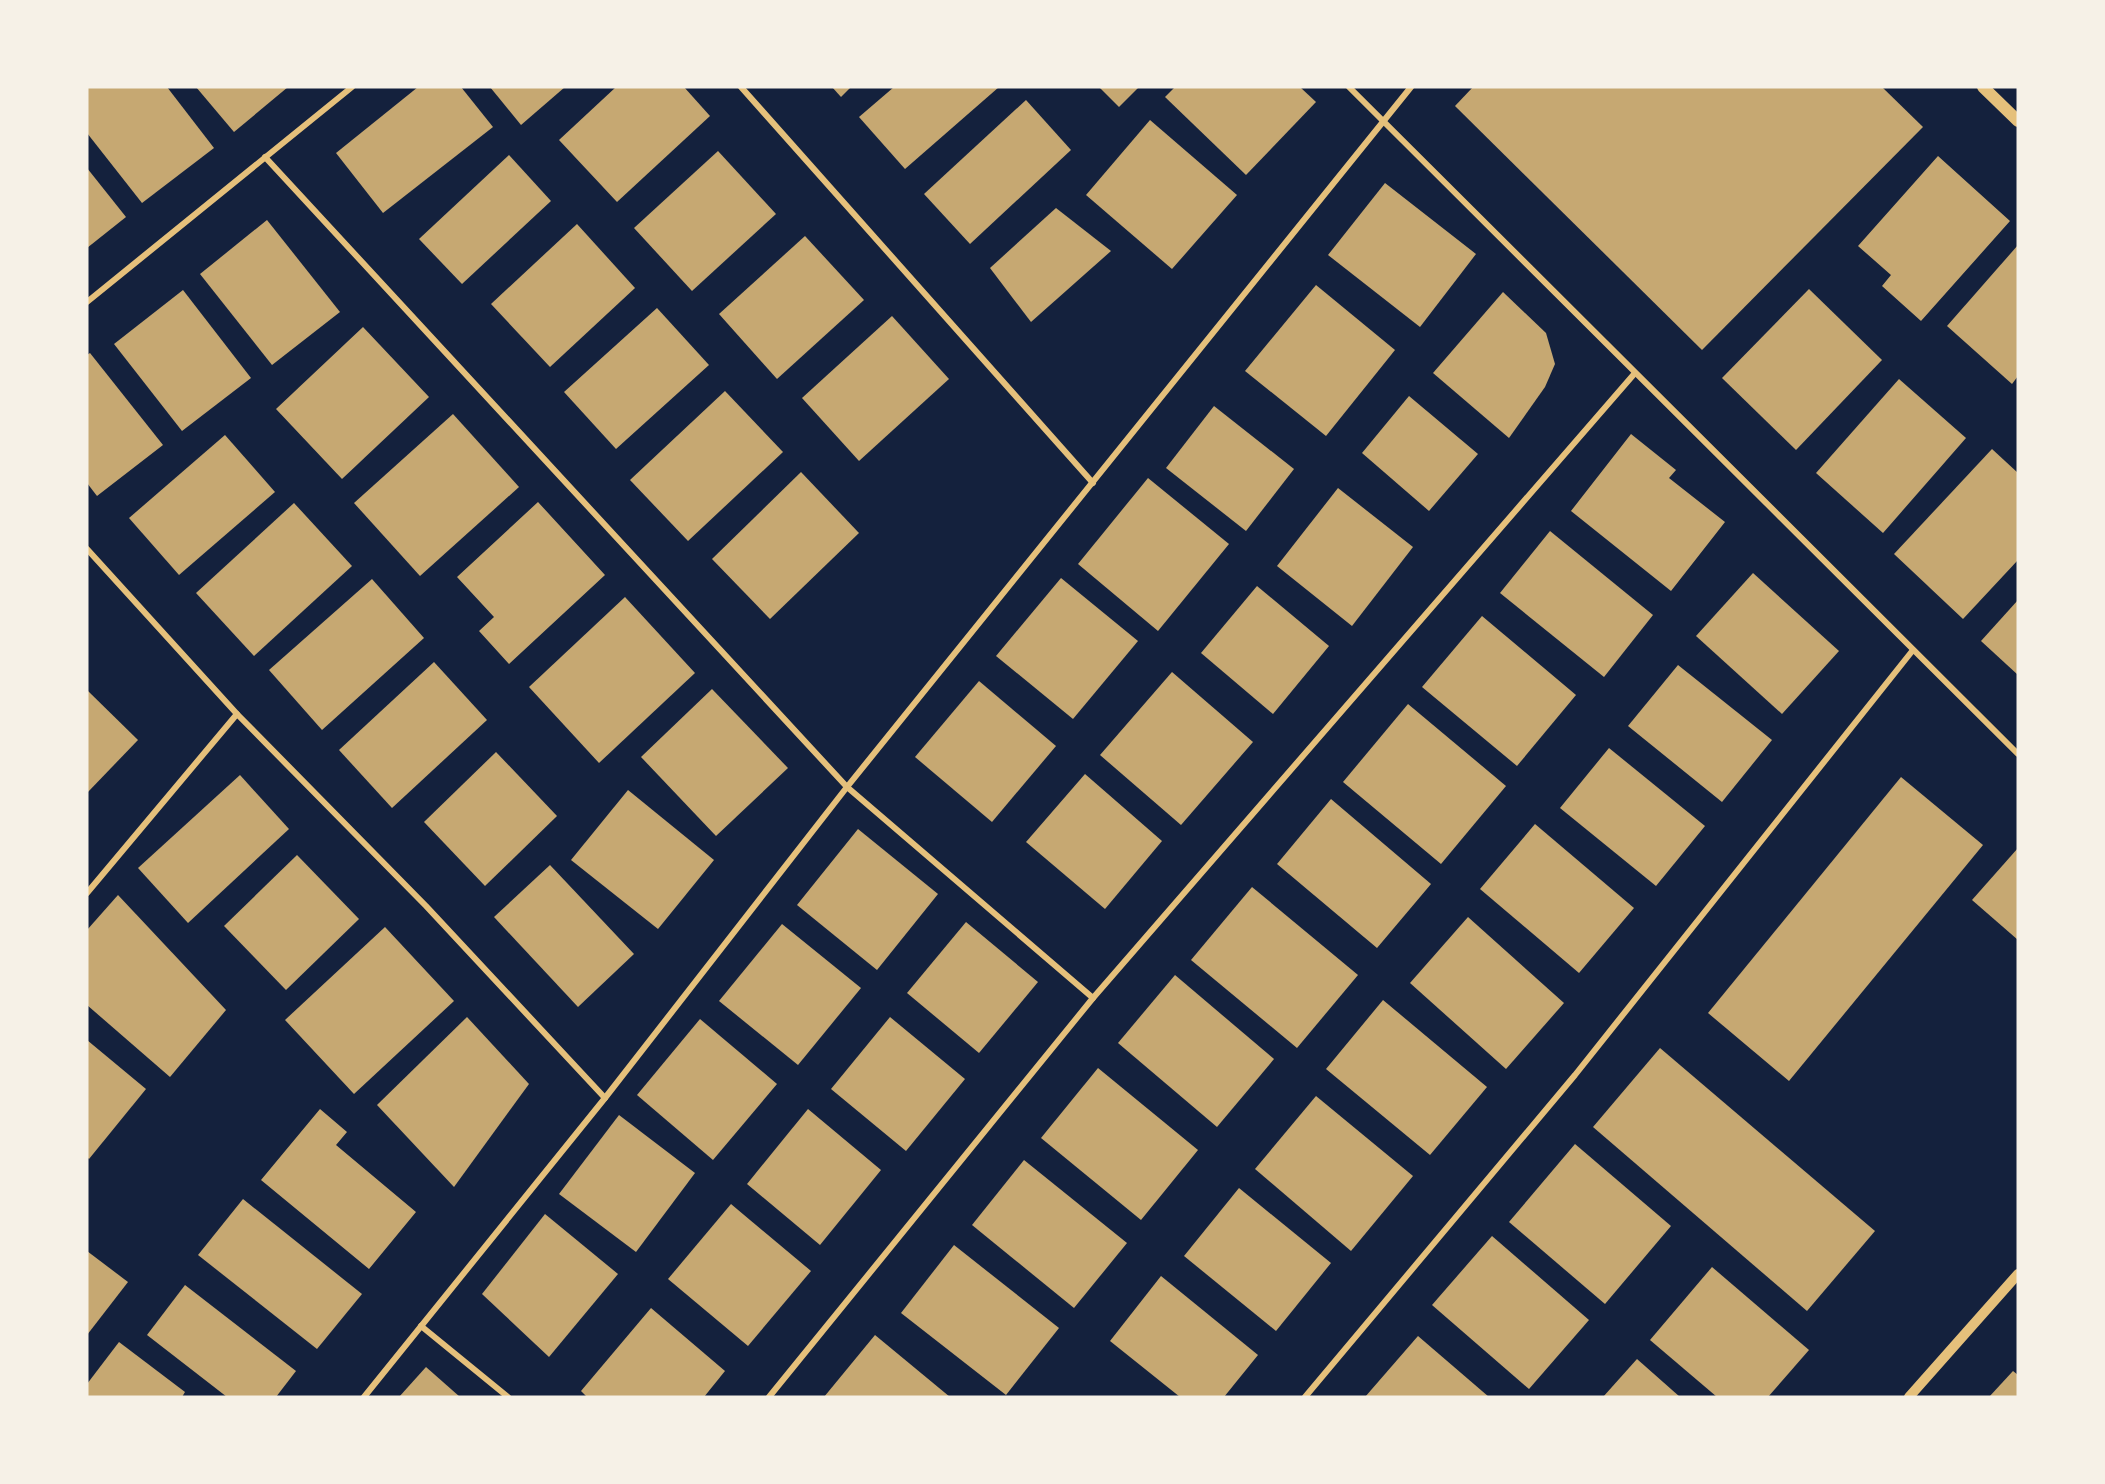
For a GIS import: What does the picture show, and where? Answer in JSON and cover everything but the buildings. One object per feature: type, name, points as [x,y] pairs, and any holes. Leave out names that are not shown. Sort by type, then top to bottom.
[{"type":"main road","points":[[1983,87],[2018,121]]},
{"type":"street","points":[[87,302],[352,87]]},
{"type":"street","points":[[741,87],[1093,483]]},
{"type":"street","points":[[1349,87],[2018,754]]},
{"type":"street","points":[[364,1397],[605,1098],[848,787],[1411,87]]},
{"type":"street","points":[[265,158],[848,787],[1093,998]]},
{"type":"street","points":[[769,1397],[1093,998],[1635,373]]},
{"type":"street","points":[[87,549],[237,714],[426,906],[605,1098]]},
{"type":"street","points":[[1305,1397],[1575,1075],[1913,650]]},
{"type":"street","points":[[87,893],[237,714]]},
{"type":"street","points":[[1909,1397],[2018,1274]]},
{"type":"street","points":[[421,1326],[508,1397]]}]
